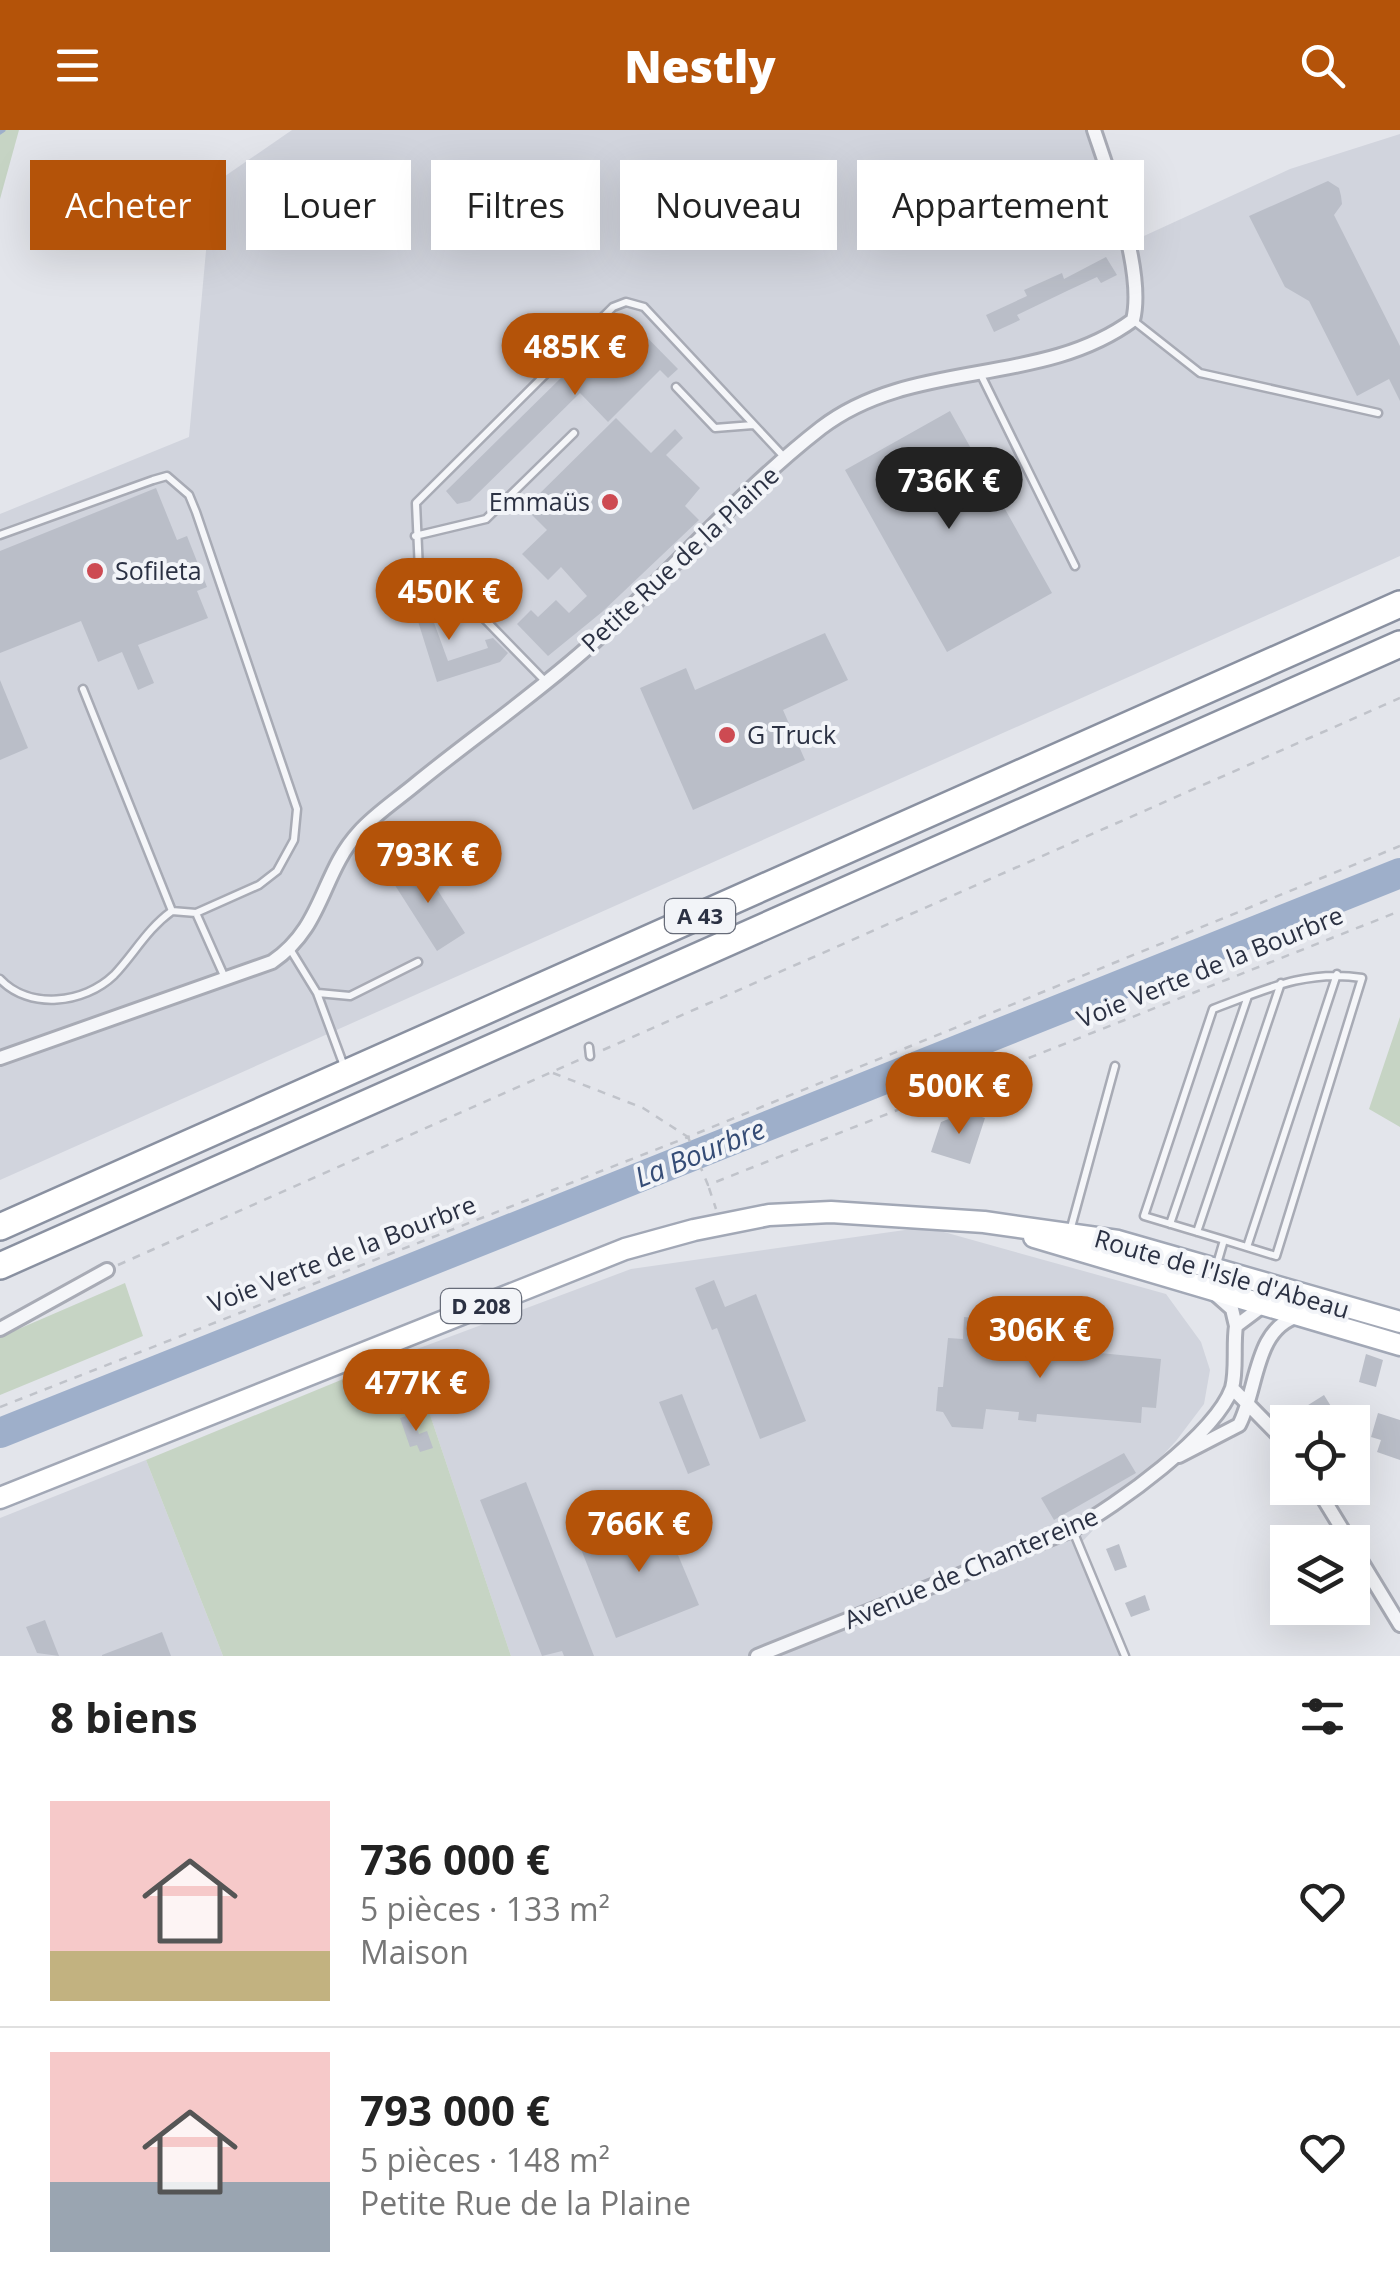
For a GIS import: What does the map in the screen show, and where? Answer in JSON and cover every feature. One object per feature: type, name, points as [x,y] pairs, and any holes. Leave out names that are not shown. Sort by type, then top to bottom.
[{"type":"highway","name":"A 43","points":[[0,1227],[1400,604]]},
{"type":"highway","name":"A 43","points":[[0,1266],[1400,644]]},
{"type":"main road","name":"Route de l'Isle d'Abeau","points":[[0,1498],[624,1249],[769,1215],[831,1212],[984,1222],[1069,1240],[1212,1280],[1264,1306],[1400,1345]]},
{"type":"main road","name":"Route de l'Isle d'Abeau","points":[[1212,1280],[1236,1276],[1400,1322]]},
{"type":"street","points":[[1094,130],[1134,279],[1137,304],[1133,320]]},
{"type":"street","name":"Petite Rue de la Plaine","points":[[0,1058],[272,962],[290,950],[311,924],[357,833],[592,643],[834,419],[890,390],[1008,370],[1098,340],[1133,320]]},
{"type":"street","points":[[0,1329],[108,1270]]},
{"type":"street","points":[[1236,1276],[1264,1306]]},
{"type":"street","points":[[1212,1280],[1232,1310],[1236,1326],[1232,1388],[1270,1427]]},
{"type":"street","points":[[1236,1326],[1264,1306],[1315,1299]]},
{"type":"street","name":"Avenue de Chantereine","points":[[1172,1459],[1224,1436],[1239,1425],[1249,1406],[1270,1334],[1271,1319],[1264,1306]]},
{"type":"street","points":[[1270,1334],[1283,1320],[1298,1316]]},
{"type":"street","name":"Avenue de Chantereine","points":[[757,1656],[1072,1530],[1112,1508],[1172,1459],[1232,1388]]},
{"type":"street","points":[[1370,1575],[1400,1625]]},
{"type":"lane","points":[[545,681],[464,598],[444,592],[419,571],[416,503],[613,308],[626,302],[644,308],[787,460]]},
{"type":"lane","points":[[1133,320],[1200,374],[1378,413]]},
{"type":"lane","points":[[981,374],[1075,566]]},
{"type":"lane","points":[[676,387],[716,428],[754,425]]},
{"type":"lane","points":[[415,536],[486,519],[574,433]]},
{"type":"lane","points":[[0,535],[167,476],[188,495],[297,809],[298,825],[277,871],[259,886],[196,913],[172,911],[143,937],[113,976],[80,995],[44,1000],[18,993],[0,979]]},
{"type":"lane","points":[[84,690],[172,911]]},
{"type":"lane","points":[[196,913],[225,979]]},
{"type":"lane","points":[[290,950],[316,993],[347,1074]]},
{"type":"lane","points":[[316,993],[350,996],[418,962]]},
{"type":"lane","points":[[1247,1247],[1337,974]]},
{"type":"lane","points":[[1337,974],[1362,978],[1276,1256],[1144,1216],[1212,1009],[1281,983],[1337,974]]},
{"type":"lane","points":[[1197,1232],[1281,983]]},
{"type":"lane","points":[[1170,1224],[1248,996]]},
{"type":"lane","points":[[1069,1240],[1115,1066]]},
{"type":"lane","points":[[1212,1280],[1224,1240]]},
{"type":"lane","points":[[1072,1530],[1125,1656]]},
{"type":"path","points":[[108,1270],[590,1052],[1400,698]]},
{"type":"path","name":"Voie Verte de la Bourbre","points":[[0,1408],[688,1137],[1400,846]]},
{"type":"path","name":"Voie Verte de la Bourbre","points":[[708,1185],[1400,911]]},
{"type":"path","points":[[551,1072],[642,1108],[688,1137],[720,1225]]},
{"type":"shaded area","points":[[292,130],[1092,130],[1103,160],[857,160],[857,250],[1144,250],[1144,236],[1290,169],[1400,134],[1400,556],[0,1180],[0,514],[189,437],[206,250],[226,250],[226,175],[246,162],[246,250],[411,250],[411,160],[248,160]]},
{"type":"shaded area","points":[[926,1227],[1166,1294],[1201,1342],[1210,1370],[1204,1404],[1176,1441],[1082,1542],[1121,1656],[511,1656],[409,1352],[631,1269]]},
{"type":"shaded area","points":[[146,1460],[223,1656],[0,1656],[0,1518]]},
{"type":"green space","points":[[0,130],[19,130],[0,199]]},
{"type":"green space","points":[[1400,1017],[1400,1127],[1369,1109]]},
{"type":"green space","points":[[125,1283],[143,1336],[0,1395],[0,1337]]},
{"type":"green space","points":[[409,1352],[511,1656],[223,1656],[146,1460]]},
{"type":"building","points":[[1328,181],[1339,188],[1341,196],[1342,204],[1334,215],[1400,346],[1400,401],[1389,379],[1357,396],[1309,301],[1285,287],[1249,216]]},
{"type":"building","points":[[1106,257],[1117,275],[1101,283],[1097,277],[1017,315],[1020,320],[994,332],[986,315],[1027,296],[1024,290],[1062,273],[1064,279]]},
{"type":"building","points":[[625,315],[678,369],[668,378],[660,370],[608,422],[580,393],[470,501],[457,504],[446,491]]},
{"type":"building","points":[[950,411],[1052,593],[947,652],[845,470]]},
{"type":"building","name":"Emmaüs","points":[[616,418],[651,453],[675,429],[683,438],[666,455],[700,488],[685,506],[699,520],[602,612],[548,656],[517,624],[531,610],[538,617],[556,600],[569,613],[587,596],[561,567],[548,580],[522,554],[547,530],[525,508]]},
{"type":"building","name":"Sofileta","points":[[156,488],[177,540],[187,536],[207,587],[197,591],[208,618],[138,645],[154,683],[138,690],[122,652],[98,662],[81,621],[0,653],[0,551]]},
{"type":"building","points":[[418,579],[448,661],[488,648],[485,640],[493,638],[508,653],[500,662],[437,682],[406,583]]},
{"type":"building","name":"G Truck","points":[[825,633],[848,680],[783,710],[805,760],[693,810],[640,688],[686,668],[695,690]]},
{"type":"building","points":[[0,680],[28,748],[0,760]]},
{"type":"building","points":[[419,861],[465,933],[437,951],[391,879]]},
{"type":"building","points":[[966,1112],[985,1118],[970,1164],[931,1152],[941,1122]]},
{"type":"building","points":[[714,1280],[725,1307],[756,1294],[806,1421],[760,1439],[717,1328],[712,1330],[695,1288]]},
{"type":"building","points":[[964,1317],[1001,1320],[999,1343],[1161,1359],[1156,1408],[1142,1407],[1141,1423],[1037,1414],[1036,1422],[1018,1420],[1019,1412],[986,1409],[983,1429],[952,1427],[943,1412],[936,1411],[938,1387],[943,1387],[948,1338],[963,1339]]},
{"type":"building","points":[[1366,1354],[1383,1360],[1376,1387],[1359,1382]]},
{"type":"building","points":[[682,1394],[710,1465],[688,1474],[659,1402]]},
{"type":"building","points":[[1324,1395],[1330,1405],[1308,1405]]},
{"type":"building","points":[[1378,1413],[1400,1420],[1400,1460],[1377,1452],[1381,1440],[1371,1437]]},
{"type":"building","points":[[412,1414],[419,1434],[427,1431],[433,1448],[420,1452],[417,1445],[410,1447],[400,1418]]},
{"type":"building","points":[[1124,1453],[1136,1473],[1054,1520],[1041,1498]]},
{"type":"building","points":[[526,1482],[594,1656],[564,1656],[562,1651],[542,1656],[480,1500]]},
{"type":"building","points":[[660,1512],[699,1605],[616,1638],[579,1544]]},
{"type":"building","points":[[1119,1544],[1127,1567],[1115,1571],[1106,1549]]},
{"type":"building","points":[[1145,1595],[1150,1610],[1131,1617],[1125,1603]]},
{"type":"building","points":[[45,1620],[59,1656],[37,1653],[26,1627]]},
{"type":"building","points":[[162,1632],[171,1656],[102,1656],[102,1655]]},
{"type":"waterway","name":"La Bourbre","points":[[0,1433],[1400,873]]},
{"type":"place","name":"Emmaüs","points":[[610,502]]},
{"type":"place","name":"Sofileta","points":[[95,571]]},
{"type":"place","name":"G Truck","points":[[727,735]]}]
